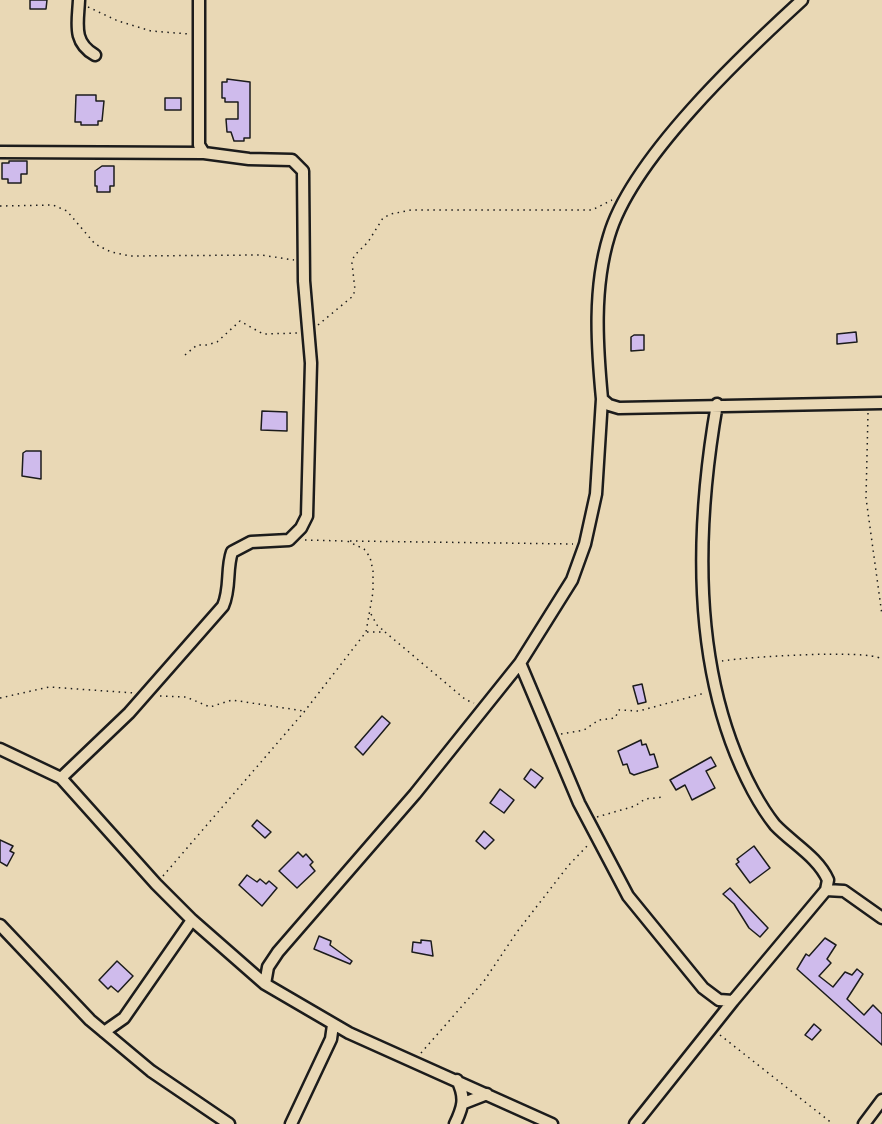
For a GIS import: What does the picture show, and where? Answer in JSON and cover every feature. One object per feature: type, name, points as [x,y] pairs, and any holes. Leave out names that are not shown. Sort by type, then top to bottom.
[{"type":"street","points":[[199,0],[198,124],[199,145],[204,153]]},
{"type":"street","points":[[266,984],[268,967],[301,922],[415,794],[520,663],[572,580],[585,544],[596,494],[602,399],[597,330],[603,261],[609,234],[620,207],[663,143],[754,45],[802,0]]},
{"type":"street","points":[[79,2],[79,41],[84,49],[95,55]]},
{"type":"street","points":[[0,152],[204,153],[249,159],[292,160],[299,165],[304,182],[304,266],[306,314],[310,334],[307,516],[301,528],[289,540],[251,542],[232,552],[227,597],[223,606],[88,756],[62,778]]},
{"type":"street","points":[[602,399],[609,405],[619,408],[717,404],[882,403]]},
{"type":"street","points":[[635,1124],[733,1001],[826,890],[828,880],[825,872],[775,824],[753,791],[714,690],[709,662],[702,525],[708,455],[717,404]]},
{"type":"street","points":[[520,663],[588,820],[628,896],[703,988],[719,1000],[733,1001]]},
{"type":"street","points":[[0,749],[62,778],[156,884],[249,972],[266,984],[349,1033],[397,1056],[414,1060],[552,1124]]},
{"type":"street","points":[[826,890],[844,891],[882,918]]},
{"type":"street","points":[[104,1032],[124,1018],[192,920]]},
{"type":"street","points":[[0,925],[104,1032],[151,1071],[229,1124]]},
{"type":"street","points":[[249,972],[268,967]]},
{"type":"street","points":[[719,1000],[720,1018]]},
{"type":"street","points":[[291,1124],[331,1039],[333,1025]]},
{"type":"street","points":[[331,1039],[349,1033]]},
{"type":"street","points":[[455,1124],[464,1103],[463,1092],[457,1080]]},
{"type":"street","points":[[464,1103],[488,1094]]},
{"type":"street","points":[[864,1124],[882,1100]]},
{"type":"path","points":[[79,2],[118,21],[151,31],[198,36]]},
{"type":"path","points":[[185,355],[197,345],[217,342],[240,321],[264,334],[291,332],[310,334],[353,296],[355,290],[352,263],[354,256],[372,236],[383,219],[391,214],[411,210],[592,210],[617,197]]},
{"type":"path","points":[[0,206],[53,205],[67,211],[79,222],[86,235],[95,244],[111,252],[130,256],[261,255],[285,257],[304,266]]},
{"type":"path","points":[[868,402],[867,498],[882,615]]},
{"type":"path","points":[[289,540],[585,544]]},
{"type":"path","points":[[156,884],[304,712],[366,632],[373,591],[370,557],[364,549],[347,541]]},
{"type":"path","points":[[370,614],[377,625],[465,700],[486,704]]},
{"type":"path","points":[[366,632],[385,632]]},
{"type":"path","points":[[709,662],[751,657],[857,655],[874,655],[882,659]]},
{"type":"path","points":[[0,698],[49,687],[186,697],[210,707],[232,700],[304,712]]},
{"type":"path","points":[[551,736],[588,729],[593,722],[615,718],[619,710],[639,711],[714,690]]},
{"type":"path","points":[[588,820],[614,814],[645,799],[663,797]]},
{"type":"path","points":[[414,1060],[484,981],[518,932],[581,850],[590,844],[600,843]]},
{"type":"path","points":[[712,1029],[833,1124]]},
{"type":"building","points":[[30,0],[47,0],[46,9],[30,9]]},
{"type":"building","points":[[227,79],[250,82],[250,138],[244,138],[244,141],[234,141],[231,132],[227,132],[226,119],[238,119],[238,102],[225,102],[225,98],[222,98],[222,82],[227,82]]},
{"type":"building","points":[[76,95],[96,95],[96,101],[104,101],[102,121],[98,121],[98,125],[81,125],[81,122],[75,122]]},
{"type":"building","points":[[165,98],[181,98],[181,110],[165,110]]},
{"type":"building","points":[[9,161],[27,161],[27,174],[21,174],[21,183],[8,183],[8,179],[2,179],[2,163],[9,163]]},
{"type":"building","points":[[102,166],[114,166],[114,186],[110,186],[110,192],[97,192],[97,186],[95,186],[95,171]]},
{"type":"building","points":[[856,332],[857,342],[837,344],[837,334]]},
{"type":"building","points":[[644,335],[644,350],[631,351],[631,337]]},
{"type":"building","points":[[262,411],[287,412],[287,431],[261,430]]},
{"type":"building","points":[[41,451],[41,479],[22,476],[23,453]]},
{"type":"building","points":[[642,684],[646,702],[638,704],[633,686]]},
{"type":"building","points":[[382,716],[390,723],[363,755],[355,747]]},
{"type":"building","points":[[641,740],[642,745],[646,744],[650,755],[654,754],[658,767],[634,775],[630,773],[627,764],[623,765],[618,751]]},
{"type":"building","points":[[711,757],[716,766],[706,771],[715,788],[692,800],[685,785],[676,790],[670,780]]},
{"type":"building","points":[[531,769],[543,778],[535,788],[524,779]]},
{"type":"building","points":[[500,789],[514,800],[504,813],[490,803]]},
{"type":"building","points":[[257,820],[271,832],[265,838],[252,826]]},
{"type":"building","points":[[484,831],[494,840],[485,849],[476,841]]},
{"type":"building","points":[[0,840],[13,846],[10,851],[14,853],[7,866],[0,862]]},
{"type":"building","points":[[754,846],[770,868],[750,883],[736,864],[739,862],[737,859]]},
{"type":"building","points":[[298,852],[303,857],[306,854],[313,862],[310,865],[315,871],[297,888],[279,871]]},
{"type":"building","points":[[247,875],[257,882],[260,879],[266,884],[269,881],[277,888],[262,906],[239,885]]},
{"type":"building","points":[[730,888],[768,928],[760,937],[749,928],[734,904],[723,894]]},
{"type":"building","points":[[319,936],[331,941],[330,945],[352,961],[350,964],[314,949]]},
{"type":"building","points":[[825,938],[836,945],[827,959],[831,963],[819,976],[833,987],[845,972],[852,975],[857,969],[863,974],[847,999],[864,1015],[873,1005],[882,1014],[882,1045],[797,969],[806,954],[809,956]]},
{"type":"building","points":[[421,940],[431,941],[433,956],[412,952],[413,942],[421,943]]},
{"type":"building","points":[[117,961],[133,976],[118,992],[111,986],[108,989],[99,980]]},
{"type":"building","points":[[814,1024],[821,1030],[812,1040],[805,1035]]}]
